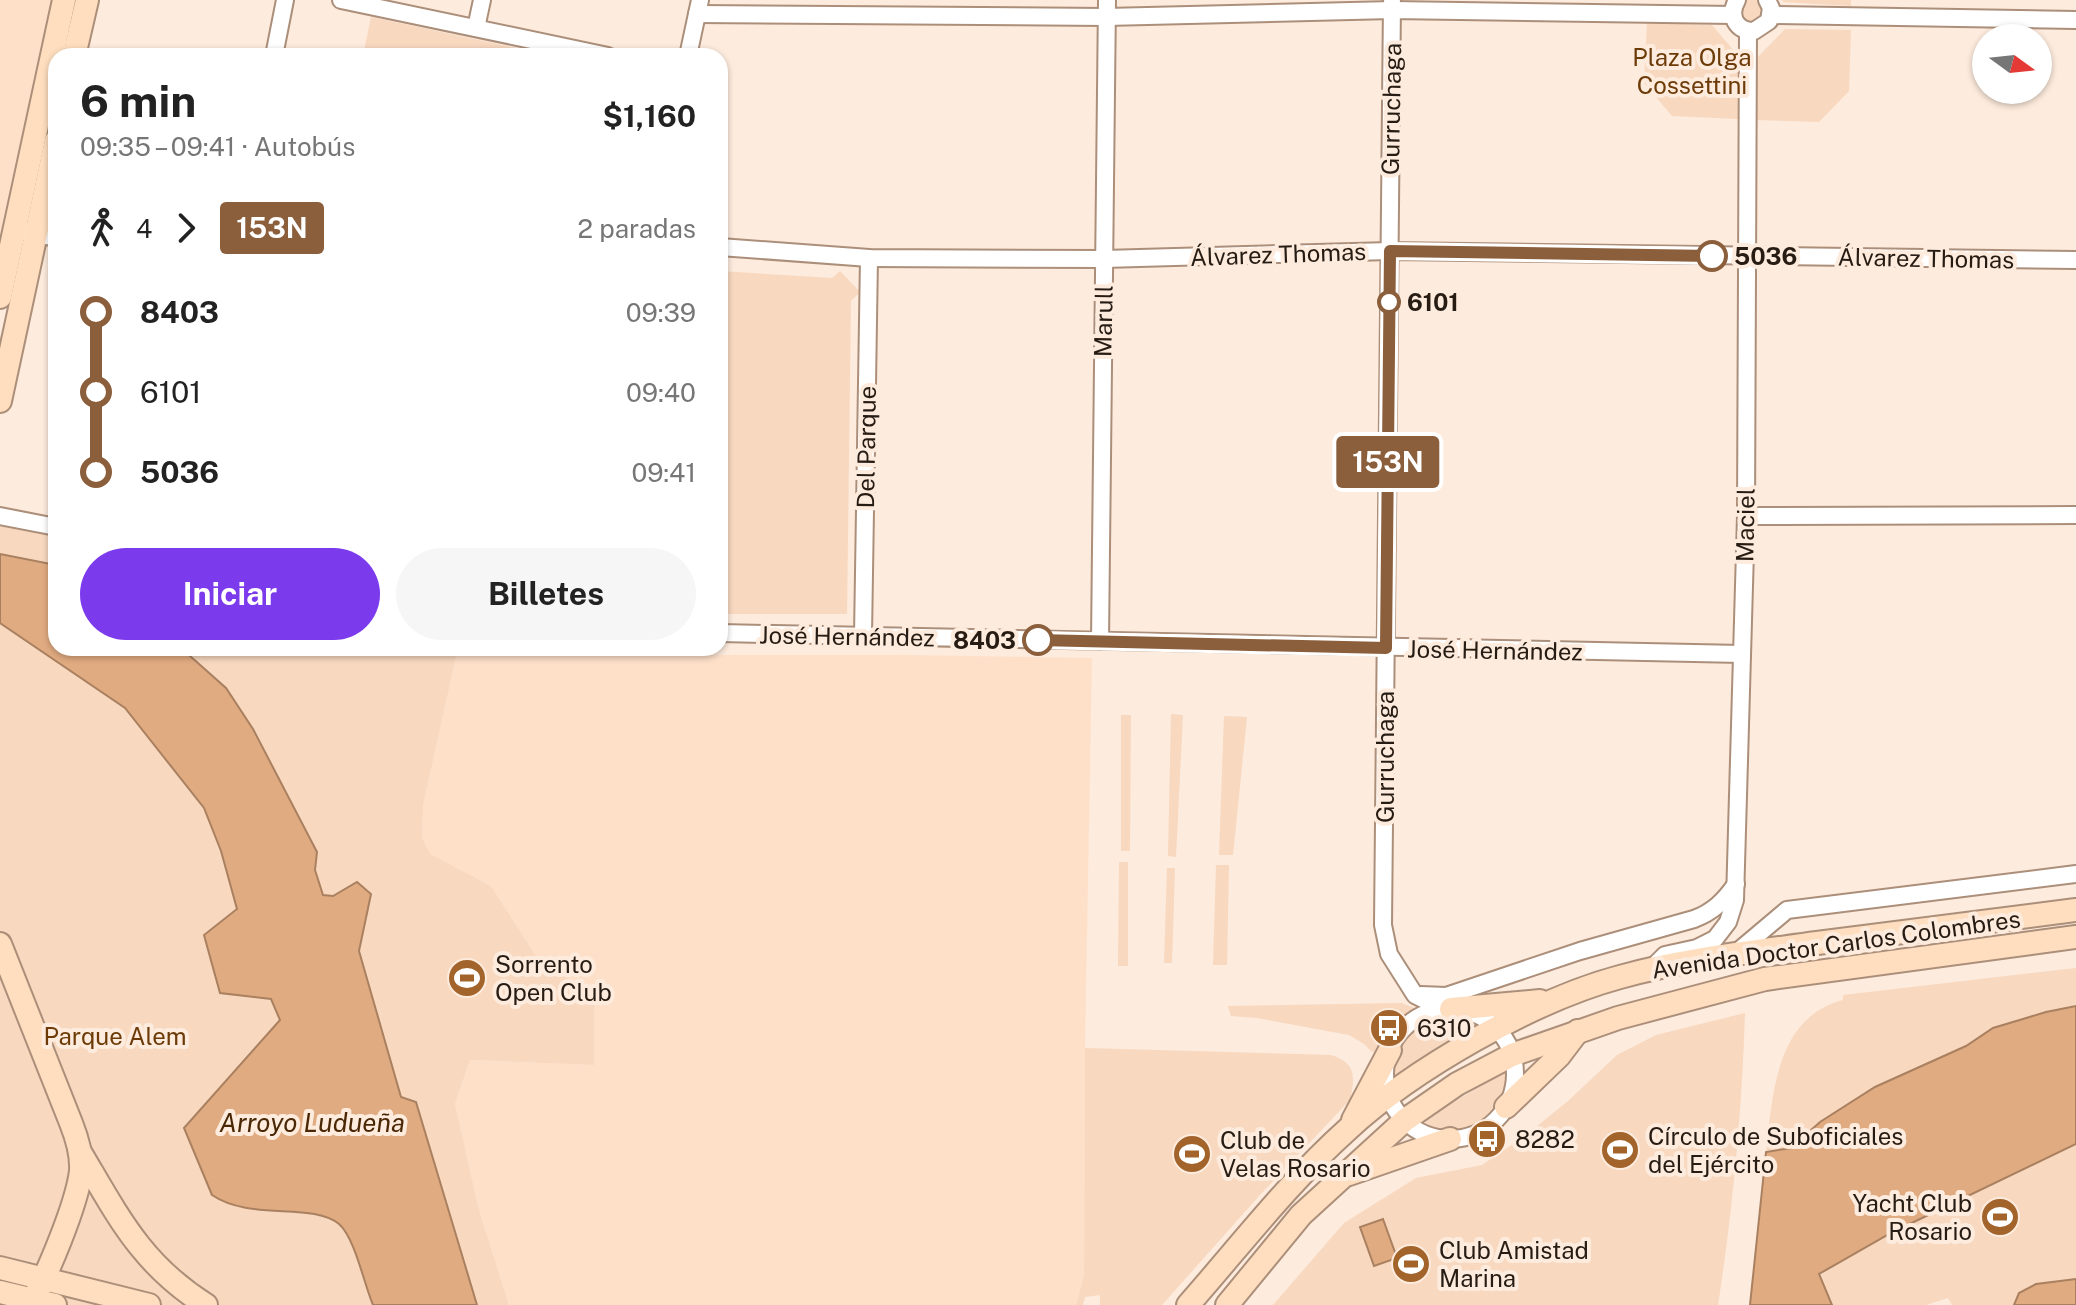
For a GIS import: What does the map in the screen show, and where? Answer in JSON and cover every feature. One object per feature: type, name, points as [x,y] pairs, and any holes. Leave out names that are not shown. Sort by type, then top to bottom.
[{"type":"main road","points":[[58,48],[64,0]]},
{"type":"main road","points":[[76,48],[87,0]]},
{"type":"main road","points":[[0,297],[35,234],[48,129]]},
{"type":"main road","points":[[0,401],[48,176]]},
{"type":"main road","name":"Avenida Doctor Carlos Colombres","points":[[1188,1305],[1268,1211],[1349,1128],[1389,1096],[1497,1028],[1557,999],[1620,977],[1735,954],[2076,910]]},
{"type":"main road","name":"Avenida Doctor Carlos Colombres","points":[[1227,1305],[1301,1215],[1405,1120],[1457,1084],[1512,1055],[1618,1018],[1765,979],[2076,937]]},
{"type":"main road","points":[[0,944],[80,1151],[120,1221],[149,1259],[176,1286],[206,1305]]},
{"type":"main road","points":[[1439,1007],[1557,999]]},
{"type":"main road","points":[[1506,1107],[1559,1056],[1578,1031]]},
{"type":"main road","points":[[1349,1128],[1390,1050]]},
{"type":"main road","points":[[1341,1177],[1450,1139]]},
{"type":"main road","points":[[0,1292],[40,1303],[43,1278],[78,1189],[80,1151]]},
{"type":"main road","points":[[0,1268],[149,1305]]},
{"type":"street","points":[[276,48],[285,0]]},
{"type":"street","points":[[341,0],[570,48]]},
{"type":"street","points":[[476,28],[482,0]]},
{"type":"street","name":"Marull","points":[[1100,641],[1107,0]]},
{"type":"street","points":[[690,48],[699,7],[1106,17],[1392,5],[1735,7],[1736,24],[1748,31],[1760,30],[1769,8],[2076,20]]},
{"type":"street","name":"Gurruchaga","points":[[1392,5],[1383,925],[1389,954],[1415,995],[1439,1007],[1476,1014],[1497,1028]]},
{"type":"street","name":"Maciel","points":[[1650,971],[1665,955],[1697,948],[1715,939],[1728,922],[1735,900],[1746,516],[1748,31]]},
{"type":"street","name":"Álvarez Thomas","points":[[728,248],[869,258],[1104,259],[1390,251],[2076,260]]},
{"type":"street","name":"Del Parque","points":[[863,636],[869,258]]},
{"type":"street","points":[[1746,516],[2076,515]]},
{"type":"street","points":[[0,516],[48,525]]},
{"type":"street","name":"José Hernández","points":[[728,633],[1742,654]]},
{"type":"street","points":[[1735,954],[1787,910],[2076,874]]},
{"type":"street","points":[[1497,1028],[1512,1055],[1515,1072],[1513,1090],[1506,1107],[1487,1127],[1474,1134],[1450,1139],[1433,1137],[1405,1120],[1389,1096],[1386,1069],[1390,1050],[1398,1035],[1439,1007],[1580,951],[1711,912],[1736,883]]},
{"type":"shaded area","points":[[0,0],[64,0],[54,48],[48,48],[48,74],[0,297]]},
{"type":"shaded area","points":[[909,655],[1092,658],[1084,1275],[1076,1305],[509,1305],[479,1210],[455,1104],[470,1060],[594,1065],[594,995],[540,962],[491,886],[429,854],[422,838],[423,806],[456,656]]},
{"type":"green space","name":"Plaza Olga Cossettini","points":[[1751,-1],[1759,3],[1763,11],[1759,19],[1751,23],[1743,19],[1739,11],[1743,3]]},
{"type":"green space","name":"Plaza Olga Cossettini","points":[[1782,0],[1851,0],[1851,6],[1784,2]]},
{"type":"green space","points":[[371,17],[516,48],[365,48]]},
{"type":"green space","name":"Plaza Olga Cossettini","points":[[1647,23],[1712,25],[1740,58],[1738,119],[1672,116],[1644,83]]},
{"type":"green space","name":"Plaza Olga Cossettini","points":[[1785,29],[1851,30],[1849,91],[1819,122],[1753,120],[1755,60]]},
{"type":"green space","points":[[840,271],[860,292],[851,301],[847,614],[728,614],[728,272],[832,278]]},
{"type":"green space","points":[[0,525],[48,534],[48,563],[0,554]]},
{"type":"green space","name":"Parque Alem","points":[[0,623],[125,708],[204,808],[221,851],[237,909],[280,1021],[223,1202],[317,1215],[339,1224],[353,1248],[373,1305],[0,1305]]},
{"type":"green space","name":"Sorrento Open Club","points":[[190,656],[456,656],[423,806],[422,838],[430,854],[491,886],[540,962],[594,994],[594,1065],[470,1060],[455,1104],[479,1210],[509,1305],[477,1305],[416,1102],[401,1098],[359,951],[371,894],[357,882],[333,896],[323,895],[315,870],[317,852],[226,688]]},
{"type":"green space","points":[[1171,714],[1183,715],[1176,857],[1168,856]]},
{"type":"green space","points":[[1121,715],[1131,715],[1130,851],[1121,851]]},
{"type":"green space","points":[[1224,716],[1247,717],[1233,855],[1219,855]]},
{"type":"green space","points":[[1119,862],[1128,862],[1128,966],[1118,966]]},
{"type":"green space","points":[[1216,865],[1229,865],[1227,965],[1213,965]]},
{"type":"green space","points":[[1167,868],[1175,868],[1172,963],[1164,963]]},
{"type":"green space","name":"Yacht Club Rosario","points":[[2076,968],[2076,1006],[1993,1028],[1966,1046],[1875,1087],[1820,1122],[1791,1148],[1766,1152],[1776,1083],[1791,1041],[1803,1023],[1820,1009],[1843,1000],[1843,995]]},
{"type":"green space","points":[[1402,1003],[1417,1009],[1391,1033],[1380,1054],[1349,1035],[1231,1016],[1228,1006]]},
{"type":"green space","name":"Círculo de Suboficiales del Ejército","points":[[1745,1013],[1736,1159],[1718,1305],[1273,1305],[1344,1223],[1416,1178],[1482,1165],[1568,1101],[1617,1055],[1656,1035]]},
{"type":"green space","points":[[1460,1017],[1486,1027],[1392,1084],[1396,1055],[1410,1035],[1431,1022]]},
{"type":"green space","name":"Club de Velas Rosario","points":[[1085,1048],[1331,1055],[1350,1067],[1353,1085],[1350,1100],[1162,1305],[1100,1305],[1100,1295],[1085,1297],[1083,1305],[1076,1305],[1084,1275]]},
{"type":"green space","points":[[1507,1070],[1507,1093],[1488,1119],[1468,1129],[1458,1130],[1422,1125],[1447,1106]]},
{"type":"green space","name":"Yacht Club Rosario","points":[[2076,1144],[2076,1279],[2036,1284],[2019,1293],[2014,1305],[1952,1305],[1948,1298],[1926,1305],[1832,1305],[1819,1274],[1891,1233]]},
{"type":"water","name":"Arroyo Ludueña","points":[[0,554],[48,563],[48,656],[0,623]]},
{"type":"water","name":"Arroyo Ludueña","points":[[49,656],[190,656],[226,688],[253,729],[317,852],[315,870],[323,895],[333,896],[357,882],[371,894],[359,951],[401,1097],[416,1102],[477,1305],[373,1305],[354,1250],[339,1224],[313,1214],[244,1207],[212,1195],[184,1128],[280,1020],[271,999],[220,993],[204,935],[237,909],[221,851],[204,808],[125,708]]},
{"type":"water","points":[[2076,1006],[2076,1144],[1891,1233],[1819,1274],[1832,1305],[1750,1305],[1766,1152],[1791,1148],[1820,1122],[1875,1087],[1966,1046],[1993,1028]]},
{"type":"water","points":[[1383,1219],[1397,1258],[1374,1266],[1360,1227]]},
{"type":"water","points":[[2076,1279],[2076,1305],[2014,1305],[2019,1293],[2036,1284]]},
{"type":"bus line","name":"153N","points":[[1038,640],[1386,648],[1390,251],[1712,256]]},
{"type":"place","name":"5036","points":[[1712,256]]},
{"type":"place","name":"6101","points":[[1389,302]]},
{"type":"place","name":"8403","points":[[1038,640]]},
{"type":"place","name":"Sorrento Open Club","points":[[467,978]]},
{"type":"place","name":"6310","points":[[1389,1028]]},
{"type":"place","name":"8282","points":[[1487,1139]]},
{"type":"place","name":"Círculo de Suboficiales del Ejército","points":[[1620,1150]]},
{"type":"place","name":"Club de Velas Rosario","points":[[1192,1154]]},
{"type":"place","name":"Yacht Club Rosario","points":[[2000,1217]]},
{"type":"place","name":"Club Amistad Marina","points":[[1411,1264]]}]
